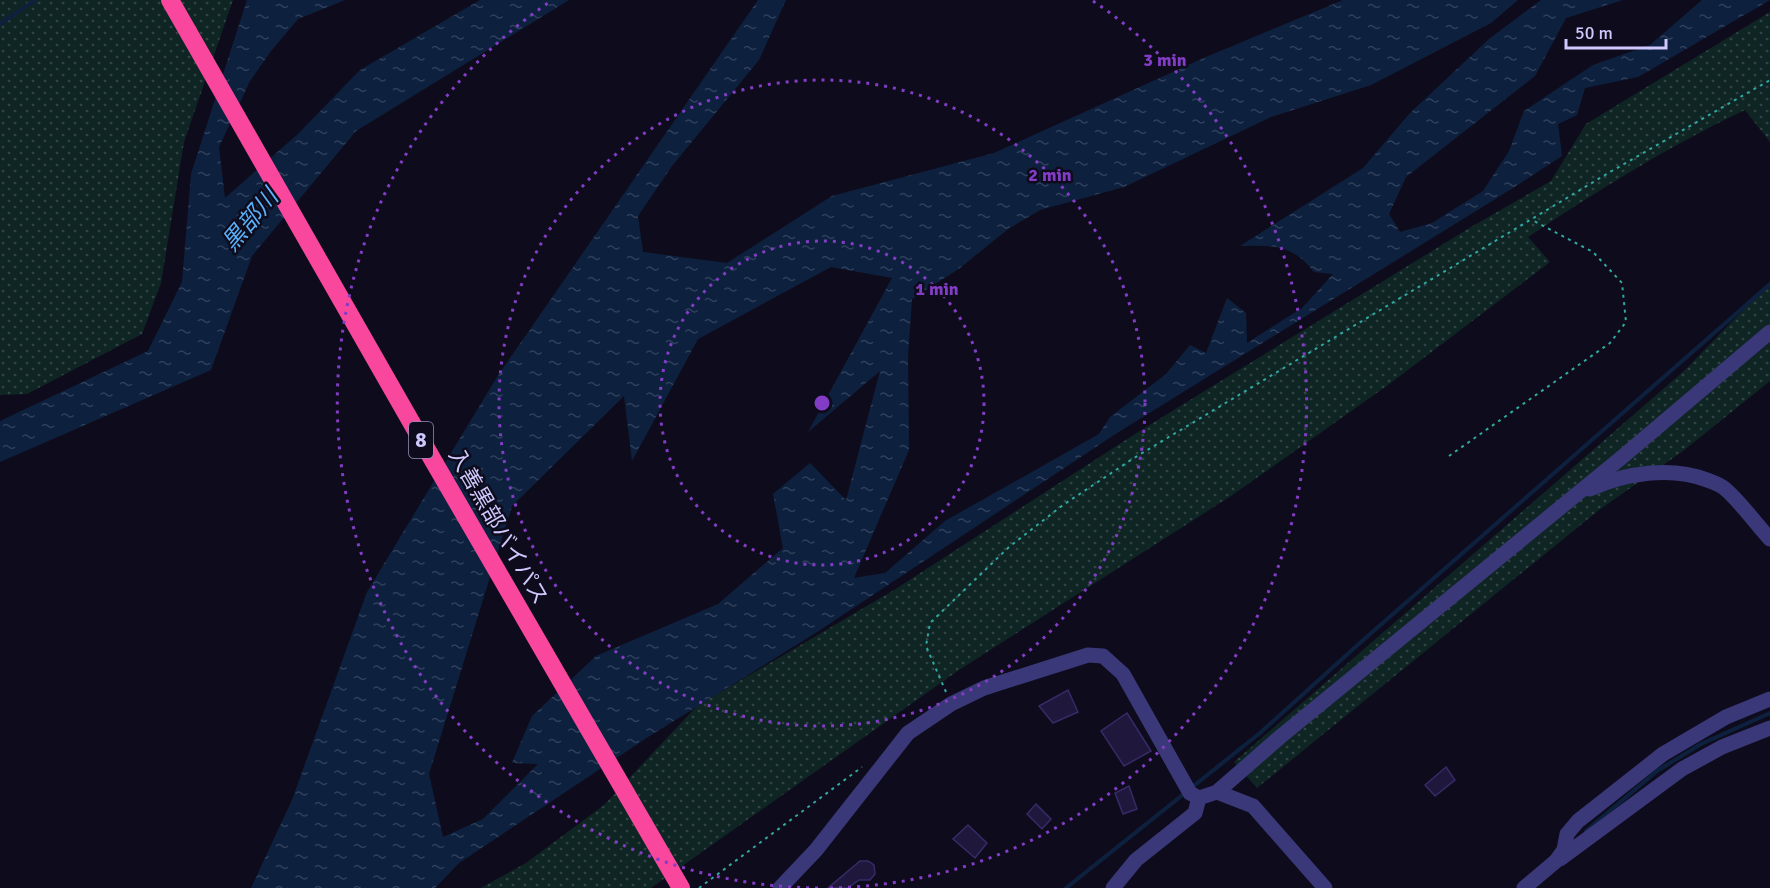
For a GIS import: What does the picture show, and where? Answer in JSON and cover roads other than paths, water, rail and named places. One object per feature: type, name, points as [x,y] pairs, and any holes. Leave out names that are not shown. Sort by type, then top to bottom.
[{"type":"highway","name":"入善黒部バイパス","points":[[170,0],[678,883]]},
{"type":"street","points":[[780,888],[816,850],[908,733],[951,704],[984,688],[1088,655],[1103,656],[1123,674],[1190,793],[1199,798],[1217,792],[1280,737],[1770,332]]},
{"type":"street","points":[[1574,496],[1605,482],[1636,475],[1664,472],[1693,474],[1722,486],[1770,539]]},
{"type":"street","points":[[1556,861],[1564,849],[1568,834],[1578,821],[1663,754],[1726,717],[1770,699]]},
{"type":"street","points":[[1524,888],[1556,861],[1682,769],[1722,747],[1770,728]]},
{"type":"street","points":[[1217,792],[1253,806],[1325,888]]},
{"type":"street","points":[[1113,888],[1136,860],[1195,813],[1199,798]]},
{"type":"water","name":"黒部川","points":[[247,0],[345,0],[298,19],[250,81],[219,147],[225,198],[298,134],[360,70],[480,0],[569,0],[356,131],[252,256],[211,370],[0,462],[0,421],[148,351],[182,282],[191,174]]},
{"type":"water","points":[[758,0],[786,0],[759,60],[672,166],[638,216],[643,252],[727,263],[832,196],[994,153],[1206,57],[1343,0],[1518,0],[1491,23],[1371,85],[1271,117],[1124,187],[1040,210],[1008,229],[960,268],[912,299],[908,356],[909,450],[854,578],[885,573],[945,521],[1099,434],[1110,417],[1166,374],[1190,345],[1206,353],[1227,298],[1246,313],[1247,343],[1302,308],[1333,274],[1314,272],[1298,256],[1281,248],[1240,246],[1363,168],[1410,113],[1489,39],[1541,0],[1623,0],[1566,18],[1535,76],[1406,177],[1389,214],[1400,232],[1432,223],[1483,191],[1509,151],[1524,111],[1593,65],[1650,45],[1702,0],[1770,0],[1638,77],[1585,88],[1577,115],[1558,124],[1562,156],[1117,433],[814,634],[648,737],[459,863],[435,888],[251,888],[292,800],[367,592],[497,377]],"holes":[[[831,267],[892,278],[808,432],[880,371],[846,500],[810,463],[773,494],[783,548],[718,604],[596,656],[532,716],[512,763],[538,764],[483,819],[443,837],[429,774],[512,506],[624,396],[632,461],[698,339]]]},
{"type":"waterway","points":[[0,24],[35,0]]},
{"type":"waterway","points":[[1191,788],[1260,733],[1770,284]]},
{"type":"waterway","points":[[1586,831],[1657,771],[1701,744],[1770,713]]},
{"type":"waterway","points":[[1066,888],[1185,793]]}]
